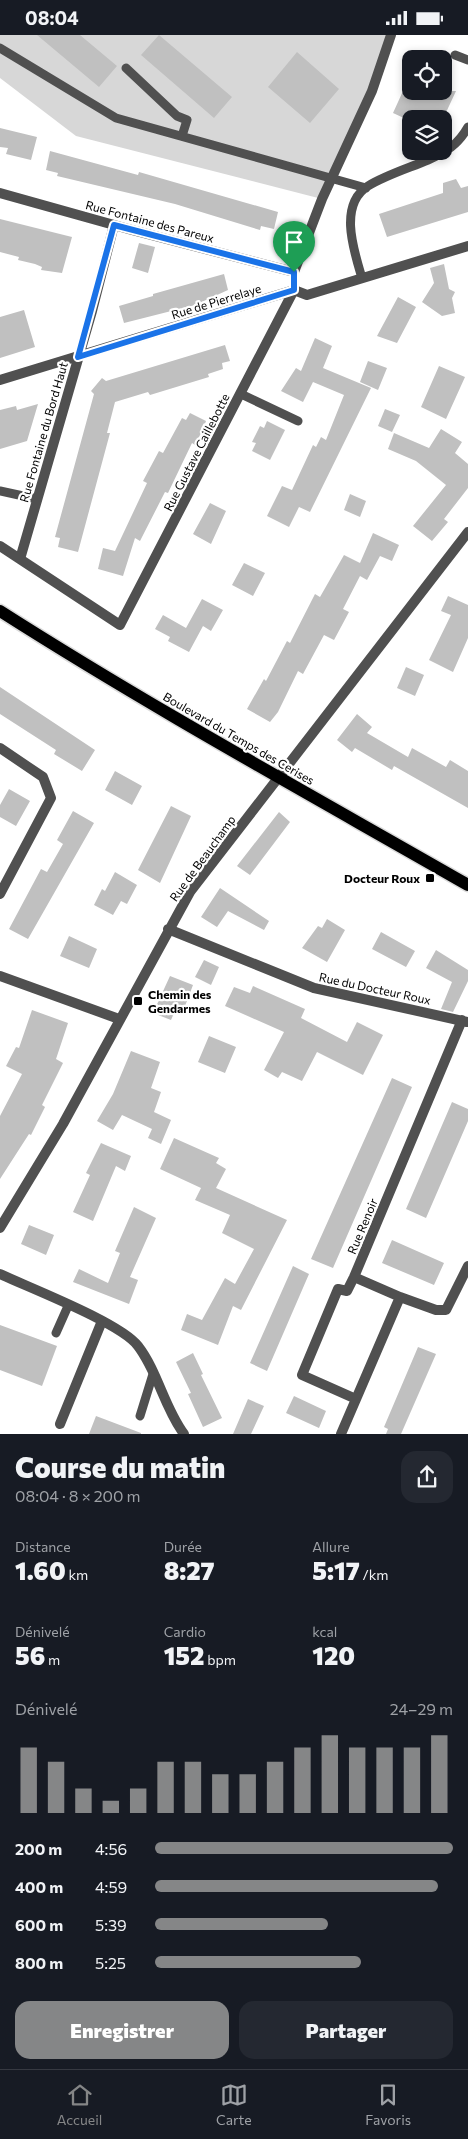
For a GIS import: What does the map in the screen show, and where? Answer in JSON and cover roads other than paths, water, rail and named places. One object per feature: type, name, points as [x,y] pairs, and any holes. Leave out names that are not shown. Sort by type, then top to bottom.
[{"type":"main road","name":"Boulevard du Temps des Cerises","points":[[0,611],[96,671],[468,885]]},
{"type":"street","points":[[294,290],[294,272],[332,177],[372,91],[391,35]]},
{"type":"street","name":"Rue Fontaine des Pareux","points":[[0,193],[294,272]]},
{"type":"street","name":"Rue Fontaine du Bord Haut","points":[[20,559],[114,225]]},
{"type":"street","name":"Rue de Pierrelaye","points":[[0,380],[294,290],[307,295],[468,246]]},
{"type":"street","name":"Rue Gustave Caillebotte","points":[[20,559],[120,625],[294,290]]},
{"type":"street","name":"Rue de Beauchamp","points":[[0,1228],[63,1124],[168,929],[190,892],[468,532]]},
{"type":"street","points":[[0,546],[20,559]]},
{"type":"street","points":[[0,748],[44,777],[51,798],[0,894]]},
{"type":"street","name":"Rue du Docteur Roux","points":[[168,929],[314,988],[465,1021]]},
{"type":"street","points":[[0,976],[119,1019]]},
{"type":"street","name":"Rue Renoir","points":[[354,1277],[465,1021]]},
{"type":"street","points":[[356,1399],[302,1375],[338,1289],[347,1291],[354,1277],[436,1310],[446,1310],[468,1266]]},
{"type":"street","points":[[0,1274],[102,1321],[131,1338],[146,1358],[180,1432]]},
{"type":"street","points":[[341,1434],[400,1297]]},
{"type":"street","points":[[60,1424],[102,1321]]},
{"type":"lane","points":[[0,48],[116,118],[366,188]]},
{"type":"lane","points":[[454,55],[468,60]]},
{"type":"lane","points":[[126,68],[177,116],[187,120],[182,136]]},
{"type":"lane","points":[[362,278],[352,238],[351,219],[357,197],[366,188],[446,152],[460,141],[468,127]]},
{"type":"lane","points":[[241,394],[298,421]]},
{"type":"lane","points":[[0,491],[37,499]]},
{"type":"lane","points":[[56,1333],[68,1305]]},
{"type":"lane","points":[[140,1416],[153,1374]]},
{"type":"place","name":"Docteur Roux","points":[[430,878]]},
{"type":"place","name":"Chemin des Gendarmes","points":[[138,1001]]}]
